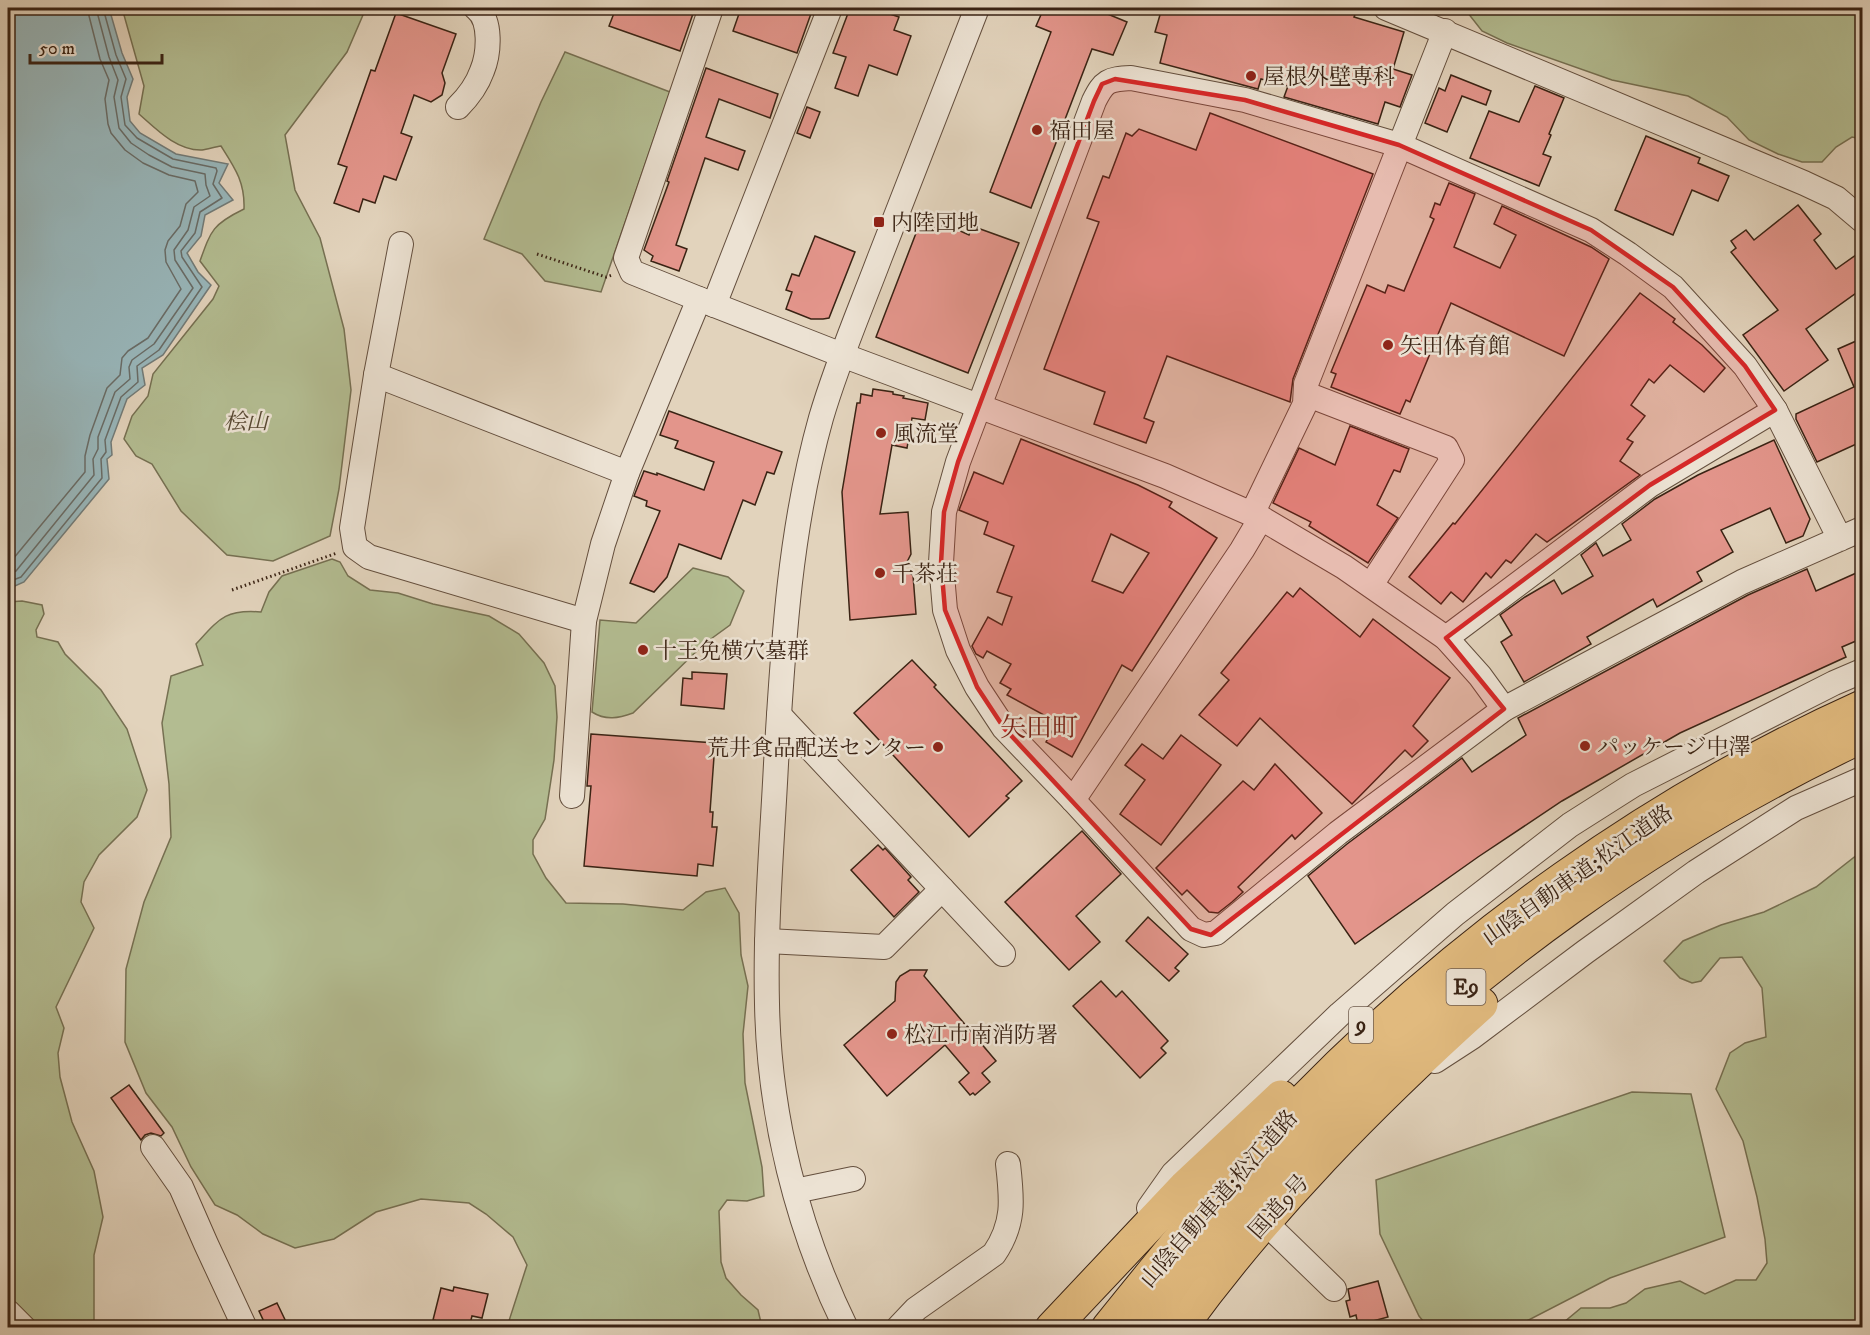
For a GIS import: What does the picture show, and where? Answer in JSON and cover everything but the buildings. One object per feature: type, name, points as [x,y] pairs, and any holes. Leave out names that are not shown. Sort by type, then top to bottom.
[{"type":"highway","name":"山陰自動車道;松江道路","points":[[1108,1328],[1232,1178],[1302,1102],[1377,1030],[1462,956],[1547,891],[1639,826],[1736,770],[1812,730],[1863,707]]},
{"type":"highway","name":"山陰自動車道;松江道路","points":[[1142,1328],[1252,1196],[1323,1120],[1397,1048],[1478,977],[1565,910],[1654,849],[1737,801],[1824,754],[1863,736]]},
{"type":"highway","name":"国道9号","points":[[1180,1328],[1229,1262],[1264,1221],[1384,1093],[1519,971],[1678,851],[1824,754]]},
{"type":"highway","name":"9","points":[[1052,1328],[1185,1187],[1260,1115],[1444,954],[1500,911],[1558,871],[1639,826]]},
{"type":"street","points":[[458,107],[476,84],[486,57],[487,31],[484,18],[476,8]]},
{"type":"street","points":[[711,8],[626,258],[632,272],[842,356],[1205,492],[1257,516],[1371,585],[1446,638],[1480,676],[1504,709]]},
{"type":"street","points":[[572,796],[584,621],[603,544],[627,473],[706,302],[830,8]]},
{"type":"street","points":[[846,1328],[830,1295],[789,1174],[772,1081],[767,1005],[767,940],[788,586],[799,506],[822,417],[842,356],[977,8]]},
{"type":"street","points":[[1386,8],[1804,183],[1836,198],[1863,220]]},
{"type":"street","points":[[1073,800],[1242,550],[1305,404],[1306,384],[1445,32]]},
{"type":"street","points":[[1840,539],[1775,410],[1745,366],[1672,287],[1628,254],[1591,230],[1399,145],[1245,100],[1131,78],[1115,79],[1102,84],[1094,101],[958,462],[944,512],[941,563],[945,610],[958,650],[977,687],[1004,728],[1191,929],[1198,934],[1211,935],[1338,833],[1504,709],[1742,582],[1863,529]]},
{"type":"street","points":[[401,244],[376,375],[352,528],[355,547],[369,557],[584,621]]},
{"type":"street","points":[[376,375],[627,473]]},
{"type":"street","points":[[1306,394],[1446,448],[1452,460],[1371,585]]},
{"type":"street","points":[[1446,638],[1650,484],[1775,410]]},
{"type":"street","points":[[1112,1262],[1173,1174],[1340,1014],[1455,914],[1570,825],[1633,785],[1834,683],[1863,671]]},
{"type":"street","points":[[779,715],[1003,954]]},
{"type":"street","points":[[1384,1093],[1472,1037],[1696,872],[1796,808],[1863,779]]},
{"type":"street","points":[[767,940],[884,947],[942,889]]},
{"type":"street","points":[[153,1147],[181,1187],[245,1328]]},
{"type":"street","points":[[898,1328],[916,1309],[994,1254],[1007,1231],[1011,1208],[1008,1164]]},
{"type":"street","points":[[795,1191],[853,1179]]},
{"type":"street","points":[[1264,1221],[1334,1289]]},
{"type":"street","points":[[8,1312],[24,1328]]},
{"type":"path","points":[[537,254],[606,277]]},
{"type":"path","points":[[232,590],[355,547]]},
{"type":"highlighted area","points":[[1115,79],[1245,100],[1399,145],[1591,230],[1673,287],[1745,366],[1775,410],[1650,485],[1446,638],[1504,709],[1211,935],[1191,929],[1004,728],[977,687],[945,610],[941,563],[944,512],[958,462],[1094,101],[1102,84]]},
{"type":"green space","name":"桧山","points":[[122,8],[366,8],[347,52],[285,135],[295,190],[320,238],[344,329],[351,390],[339,489],[330,536],[273,561],[227,555],[181,511],[152,464],[136,456],[124,439],[132,416],[148,396],[153,374],[213,299],[219,286],[200,261],[214,229],[244,209],[244,199],[235,168],[221,146],[202,150],[184,147],[168,138],[139,114],[144,86]]},
{"type":"green space","points":[[1464,8],[1862,8],[1862,139],[1852,137],[1836,147],[1822,162],[1802,162],[1778,154],[1749,140],[1727,117],[1688,96],[1612,80],[1507,43],[1482,31]]},
{"type":"green space","points":[[565,52],[670,92],[601,292],[545,281],[522,254],[484,239],[541,102]]},
{"type":"green space","points":[[332,559],[340,562],[348,576],[370,590],[398,593],[433,604],[489,616],[519,634],[544,663],[555,686],[557,717],[554,760],[545,819],[533,840],[533,854],[546,878],[566,903],[623,904],[683,910],[706,892],[725,888],[739,913],[741,955],[748,986],[743,1034],[745,1083],[762,1167],[764,1196],[747,1201],[727,1200],[719,1211],[721,1262],[726,1278],[758,1310],[762,1327],[507,1327],[527,1265],[513,1237],[469,1203],[421,1199],[376,1212],[334,1239],[295,1248],[263,1234],[237,1215],[215,1205],[191,1167],[172,1127],[146,1093],[125,1042],[126,969],[144,902],[171,837],[169,784],[162,723],[171,676],[203,665],[196,644],[217,622],[239,612],[261,612],[269,592],[282,576]]},
{"type":"green space","points":[[693,568],[728,577],[744,591],[730,625],[704,644],[633,713],[612,718],[602,717],[592,712],[600,620],[636,623]]},
{"type":"green space","points":[[22,601],[42,605],[44,614],[36,630],[37,637],[58,642],[65,654],[101,690],[127,729],[147,790],[137,817],[99,855],[84,882],[81,902],[94,928],[56,1007],[64,1028],[58,1053],[60,1077],[72,1122],[94,1171],[103,1217],[94,1255],[94,1327],[8,1328],[8,602]]},
{"type":"green space","points":[[1862,851],[1862,1327],[1534,1327],[1564,1322],[1581,1308],[1610,1308],[1626,1303],[1645,1289],[1680,1281],[1705,1294],[1736,1280],[1756,1280],[1767,1263],[1757,1197],[1743,1141],[1716,1089],[1730,1053],[1745,1043],[1766,1037],[1762,988],[1742,957],[1720,958],[1701,981],[1692,983],[1680,978],[1664,961],[1683,941],[1721,925],[1764,912],[1816,887]]},
{"type":"green space","points":[[1632,1092],[1691,1094],[1725,1237],[1610,1278],[1515,1327],[1428,1327],[1419,1316],[1380,1234],[1376,1180]]},
{"type":"water","points":[[8,8],[109,8],[122,53],[133,79],[127,97],[130,121],[140,133],[176,154],[228,164],[219,183],[233,200],[205,215],[201,236],[187,253],[198,272],[211,285],[163,355],[142,368],[145,385],[127,399],[111,442],[112,455],[107,459],[109,479],[24,582],[8,589]]},
{"type":"place","name":"屋根外壁専科","points":[[1251,76]]},
{"type":"place","name":"福田屋","points":[[1037,130]]},
{"type":"place","name":"内陸団地","points":[[879,222]]},
{"type":"place","name":"矢田体育館","points":[[1388,345]]},
{"type":"place","name":"風流堂","points":[[881,433]]},
{"type":"place","name":"千茶荘","points":[[880,573]]},
{"type":"place","name":"十王免横穴墓群","points":[[643,650]]},
{"type":"place","name":"パッケージ中澤","points":[[1585,746]]},
{"type":"place","name":"荒井食品配送センター","points":[[938,747]]},
{"type":"place","name":"松江市南消防署","points":[[892,1034]]},
{"type":"district","name":"矢田町","points":[[1039,727]]}]
